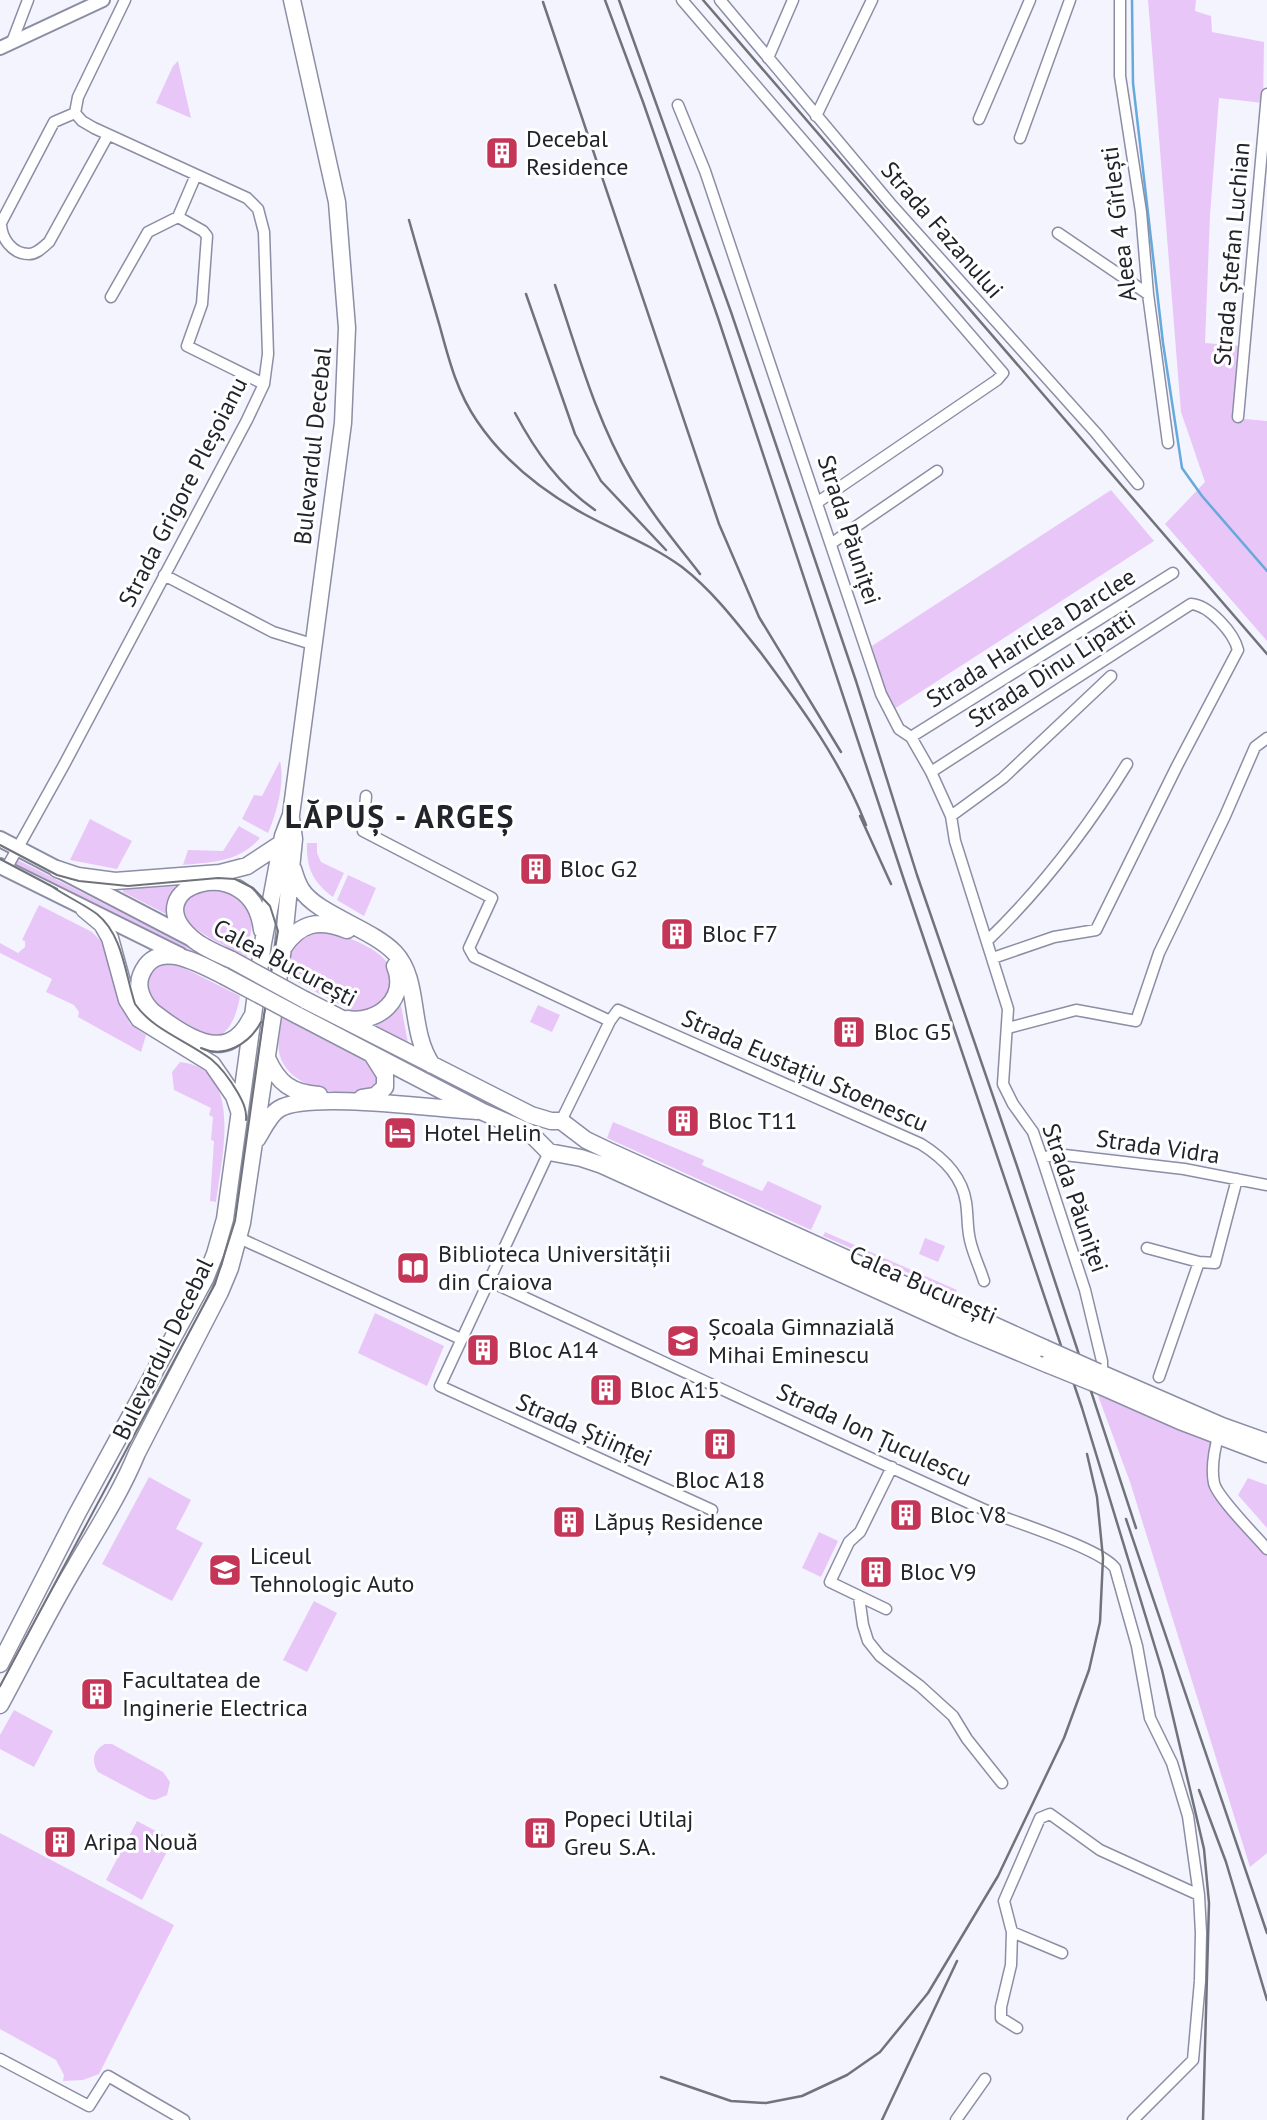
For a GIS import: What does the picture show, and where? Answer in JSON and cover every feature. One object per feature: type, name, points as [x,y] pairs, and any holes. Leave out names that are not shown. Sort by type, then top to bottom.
[{"type":"main road","name":"Bulevardul Decebal","points":[[0,1664],[77,1514],[205,1279],[223,1231],[263,943],[282,843],[290,816],[343,422],[347,328],[337,202],[292,0]]},
{"type":"main road","name":"Bulevardul Decebal","points":[[0,1705],[126,1479],[136,1453],[222,1288],[239,1238],[283,948],[294,839],[290,816]]},
{"type":"main road","name":"Calea București","points":[[0,839],[338,1018],[531,1115],[561,1124],[608,1151],[988,1332]]},
{"type":"main road","points":[[57,869],[78,876],[115,881],[220,873],[247,866],[282,843]]},
{"type":"main road","points":[[292,860],[301,889],[316,905],[362,928],[396,954],[406,970],[424,1053],[432,1065]]},
{"type":"main road","name":"Calea București","points":[[3,868],[224,976],[483,1112],[528,1132],[550,1149],[602,1165],[1220,1431],[1267,1454]]},
{"type":"main road","points":[[194,940],[176,921],[181,891],[188,886],[214,883],[236,887],[252,900],[260,914],[263,943]]},
{"type":"main road","points":[[84,909],[102,924],[110,938],[127,1000],[139,1019],[212,1064],[234,1096],[240,1114]]},
{"type":"main road","points":[[283,948],[292,934],[313,923],[332,924],[371,942],[387,954],[396,968],[400,982],[397,995],[378,1014],[364,1020],[338,1018]]},
{"type":"main road","points":[[185,957],[160,955],[148,963],[142,972],[139,979],[141,994],[152,1011],[194,1038],[219,1045],[226,1044],[242,1032],[253,1014]]},
{"type":"main road","points":[[266,1055],[279,1080],[305,1094],[368,1098],[381,1093],[386,1080],[380,1064],[371,1054]]},
{"type":"main road","points":[[253,1146],[273,1114],[293,1104],[316,1101],[381,1103],[483,1112]]},
{"type":"main road","points":[[561,1124],[572,1142],[568,1149],[550,1149],[540,1131],[561,1124]]},
{"type":"main road","name":"Calea București","points":[[1220,1431],[1267,1442]]},
{"type":"street","points":[[6,45],[28,0]]},
{"type":"street","points":[[6,45],[103,0]]},
{"type":"street","points":[[108,135],[49,242],[38,252],[29,254],[15,250],[6,242],[1,223],[46,133],[54,122],[75,113],[78,97],[125,0]]},
{"type":"street","points":[[682,0],[1003,373],[997,380],[818,502]]},
{"type":"street","name":"Strada Fazanului","points":[[720,0],[816,116],[1138,484]]},
{"type":"street","points":[[768,58],[793,0]]},
{"type":"street","points":[[816,116],[872,0]]},
{"type":"street","points":[[979,119],[1030,0]]},
{"type":"street","points":[[1020,138],[1070,0]]},
{"type":"street","name":"Aleea 4 Gîrlești","points":[[1121,0],[1121,76],[1141,212],[1148,294],[1168,443]]},
{"type":"street","name":"Strada Ștefan Luchian","points":[[1238,418],[1267,94]]},
{"type":"street","name":"Strada Păuniței","points":[[678,105],[705,171],[881,694],[900,729],[911,737],[951,816],[955,841],[1008,1009],[1003,1084],[1013,1104],[1033,1132],[1085,1290],[1098,1379]]},
{"type":"street","name":"Strada Grigore Pleșoianu","points":[[3,868],[65,763],[264,384],[268,354],[261,216],[254,204],[247,198],[108,135],[82,121],[75,113]]},
{"type":"street","points":[[111,297],[148,232],[178,217],[196,175]]},
{"type":"street","points":[[178,217],[203,231],[206,236],[202,304],[187,346],[264,384]]},
{"type":"street","points":[[1058,233],[1148,294]]},
{"type":"street","points":[[832,543],[937,471]]},
{"type":"street","name":"Strada Hariclea Darclee","points":[[911,737],[1173,573]]},
{"type":"street","points":[[164,575],[273,632],[312,644]]},
{"type":"street","name":"Strada Dinu Lipatti","points":[[931,772],[1191,604],[1198,604],[1210,613],[1235,640],[1238,650],[1171,776],[1096,930],[1054,937],[993,958]]},
{"type":"street","points":[[951,816],[1003,778],[1111,677]]},
{"type":"street","points":[[1008,1028],[1076,1010],[1131,1021],[1138,1018],[1159,953],[1255,747],[1267,738]]},
{"type":"street","points":[[987,941],[1035,892],[1100,806],[1126,764]]},
{"type":"street","points":[[366,796],[363,831],[492,898],[469,948],[474,957],[610,1021],[561,1124]]},
{"type":"street","name":"Strada Eustațiu Stoenescu","points":[[610,1021],[618,1010],[921,1144],[934,1153],[947,1164],[961,1186],[966,1200],[970,1240],[984,1281]]},
{"type":"street","points":[[239,1238],[461,1339],[550,1149]]},
{"type":"street","name":"Strada Vidra","points":[[1042,1157],[1056,1154],[1184,1169],[1267,1185]]},
{"type":"street","points":[[1147,1248],[1199,1262],[1215,1263],[1237,1179]]},
{"type":"street","points":[[1159,1377],[1199,1262]]},
{"type":"street","name":"Strada Ion Țuculescu","points":[[489,1281],[892,1467],[1110,1561],[1118,1574],[1137,1646],[1150,1718],[1172,1763],[1188,1816],[1199,1895],[1200,1981],[1193,2060],[1133,2120]]},
{"type":"street","name":"Strada Științei","points":[[461,1339],[440,1386],[712,1510]]},
{"type":"street","points":[[1220,1431],[1214,1483],[1217,1491],[1267,1549]]},
{"type":"street","points":[[886,1609],[830,1582],[849,1542],[860,1532],[892,1467]]},
{"type":"street","points":[[859,1597],[868,1641],[880,1656],[904,1672],[953,1716],[967,1740],[1002,1783]]},
{"type":"street","points":[[1017,2028],[1002,2018],[1012,1932],[1004,1901],[1040,1818],[1051,1814],[1100,1850],[1199,1895]]},
{"type":"street","points":[[1012,1932],[1062,1953]]},
{"type":"street","points":[[0,2059],[89,2106],[108,2076],[184,2120]]},
{"type":"street","points":[[956,2120],[985,2080]]},
{"type":"shaded area","points":[[1148,0],[1196,0],[1195,11],[1211,16],[1212,32],[1264,42],[1263,103],[1219,98],[1210,215],[1205,343],[1241,346],[1234,418],[1267,421],[1267,641],[1165,524],[1205,482],[1181,412]]},
{"type":"shaded area","points":[[178,61],[191,118],[156,103],[173,66]]},
{"type":"shaded area","points":[[1111,490],[1154,541],[894,709],[888,701],[872,646]]},
{"type":"shaded area","points":[[280,761],[282,778],[279,797],[268,833],[242,819],[254,795],[262,796]]},
{"type":"shaded area","points":[[90,819],[132,841],[117,869],[70,860]]},
{"type":"shaded area","points":[[239,826],[260,838],[234,856],[183,865],[188,850],[223,851]]},
{"type":"shaded area","points":[[307,843],[317,843],[321,862],[344,873],[333,897],[320,886],[312,874]]},
{"type":"shaded area","points":[[16,859],[201,953],[199,955],[14,863]]},
{"type":"shaded area","points":[[348,875],[376,888],[364,916],[337,900]]},
{"type":"shaded area","points":[[175,886],[168,899],[166,914],[123,892],[123,888]]},
{"type":"shaded area","points":[[221,887],[249,903],[252,925],[247,957],[208,937],[184,916],[183,908],[190,892]]},
{"type":"shaded area","points":[[39,905],[92,932],[101,941],[130,1024],[146,1035],[141,1052],[78,1017],[79,1012],[74,1005],[46,992],[52,979],[0,953],[0,943],[18,953],[25,947],[25,941],[22,940]]},
{"type":"shaded area","points":[[314,928],[356,941],[382,957],[390,968],[392,980],[387,994],[377,1005],[370,1010],[355,1013],[290,978],[293,948],[300,937]]},
{"type":"shaded area","points":[[167,962],[240,996],[233,1020],[224,1033],[218,1037],[201,1036],[169,1016],[152,1000],[147,987],[149,976],[155,968]]},
{"type":"shaded area","points":[[400,1000],[408,1043],[373,1024]]},
{"type":"shaded area","points":[[538,1005],[560,1015],[552,1032],[530,1022]]},
{"type":"shaded area","points":[[282,1017],[367,1062],[377,1078],[376,1088],[351,1093],[336,1092],[307,1084],[295,1077],[280,1056]]},
{"type":"shaded area","points":[[180,1062],[200,1068],[214,1081],[221,1098],[224,1141],[216,1202],[210,1201],[214,1141],[211,1140],[211,1108],[174,1090],[172,1072]]},
{"type":"shaded area","points":[[613,1122],[704,1160],[702,1165],[762,1191],[768,1181],[822,1206],[811,1230],[607,1138]]},
{"type":"shaded area","points":[[825,1232],[957,1290],[955,1293],[823,1236]]},
{"type":"shaded area","points":[[925,1238],[945,1246],[938,1262],[919,1254]]},
{"type":"shaded area","points":[[375,1313],[444,1346],[427,1386],[358,1353]]},
{"type":"shaded area","points":[[1097,1393],[1211,1441],[1212,1494],[1267,1555],[1267,1853],[1250,1867],[1130,1482]]},
{"type":"shaded area","points":[[149,1477],[191,1500],[176,1529],[203,1543],[172,1601],[102,1564]]},
{"type":"shaded area","points":[[1248,1478],[1267,1485],[1267,1528],[1238,1495]]},
{"type":"shaded area","points":[[819,1532],[838,1541],[821,1577],[802,1568]]},
{"type":"shaded area","points":[[314,1601],[337,1613],[307,1672],[283,1660]]},
{"type":"shaded area","points":[[14,1710],[53,1731],[34,1767],[0,1749],[0,1735]]},
{"type":"shaded area","points":[[105,1744],[112,1744],[163,1772],[170,1782],[167,1795],[155,1800],[149,1799],[98,1772],[94,1756]]},
{"type":"shaded area","points":[[137,1821],[173,1840],[142,1900],[106,1880]]},
{"type":"shaded area","points":[[0,1833],[174,1925],[99,2074],[83,2080],[63,2081],[64,2075],[56,2060],[0,2029]]},
{"type":"waterway","points":[[1132,0],[1133,83],[1163,343],[1182,468],[1202,496],[1267,571]]},
{"type":"tram line","points":[[0,845],[57,875],[79,881],[128,886],[218,878],[235,879],[253,888],[270,906],[278,931],[235,1221],[215,1284],[0,1686]]},
{"type":"tram line","points":[[0,859],[57,889]]},
{"type":"tram line","points":[[50,885],[97,914],[106,923],[118,944],[135,1004],[151,1021],[219,1066],[242,1100],[246,1120]]},
{"type":"tram line","points":[[201,1048],[219,1052],[236,1047],[244,1042],[261,1022]]},
{"type":"railway","points":[[605,0],[718,318],[1082,1408],[1162,1670],[1204,1849],[1209,1903],[1203,2120]]},
{"type":"railway","points":[[619,0],[731,312],[856,681],[917,875],[1017,1166],[1136,1528]]},
{"type":"railway","points":[[703,0],[1267,654]]},
{"type":"railway","points":[[543,2],[719,524],[759,617],[841,752]]},
{"type":"railway","points":[[409,220],[454,376],[470,410],[488,436],[525,474],[553,495],[671,559],[714,597],[761,653],[806,715],[833,757],[866,825]]},
{"type":"railway","points":[[555,285],[607,433],[647,504],[700,574]]},
{"type":"railway","points":[[526,294],[575,434],[601,481],[666,550]]},
{"type":"railway","points":[[515,413],[549,467],[570,490],[595,510]]},
{"type":"railway","points":[[860,816],[891,884]]},
{"type":"railway","points":[[661,2077],[731,2101],[766,2103],[802,2096],[847,2075],[880,2052],[928,1993],[998,1876],[1064,1738],[1089,1670],[1100,1622],[1103,1558],[1097,1497],[1087,1454]]},
{"type":"railway","points":[[1126,1519],[1267,1933]]},
{"type":"railway","points":[[1199,1790],[1226,1862],[1267,2000]]},
{"type":"railway","points":[[882,2120],[957,1961]]},
{"type":"place","name":"Decebal Residence","points":[[502,153]]},
{"type":"place","name":"Bloc G2","points":[[536,869]]},
{"type":"place","name":"Bloc F7","points":[[677,934]]},
{"type":"place","name":"Bloc G5","points":[[849,1032]]},
{"type":"place","name":"Bloc T11","points":[[683,1121]]},
{"type":"place","name":"Hotel Helin","points":[[400,1133]]},
{"type":"place","name":"Biblioteca Universității din Craiova","points":[[413,1268]]},
{"type":"place","name":"Școala Gimnazială Mihai Eminescu","points":[[683,1341]]},
{"type":"place","name":"Bloc A14","points":[[483,1350]]},
{"type":"place","name":"Bloc A15","points":[[606,1390]]},
{"type":"place","name":"Bloc A18","points":[[720,1444]]},
{"type":"place","name":"Bloc V8","points":[[906,1515]]},
{"type":"place","name":"Lăpuș Residence","points":[[569,1522]]},
{"type":"place","name":"Liceul Tehnologic Auto","points":[[225,1570]]},
{"type":"place","name":"Bloc V9","points":[[876,1572]]},
{"type":"place","name":"Facultatea de Inginerie Electrica","points":[[97,1694]]},
{"type":"place","name":"Popeci Utilaj Greu S.A.","points":[[540,1833]]},
{"type":"place","name":"Aripa Nouă","points":[[60,1842]]},
{"type":"district","name":"LĂPUȘ - ARGEȘ","points":[[400,817]]}]
